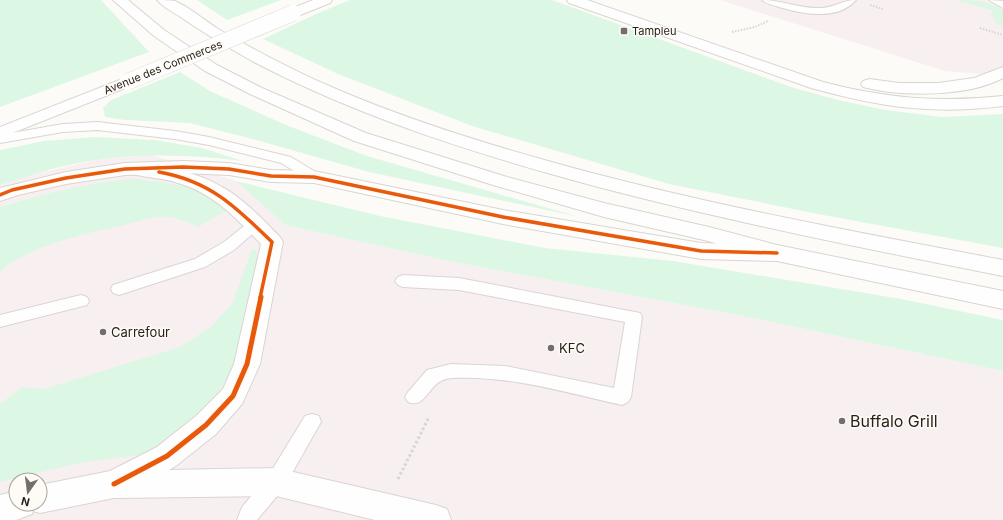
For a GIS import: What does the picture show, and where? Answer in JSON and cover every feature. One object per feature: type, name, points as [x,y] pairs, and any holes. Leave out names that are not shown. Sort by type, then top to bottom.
[{"type":"street","points":[[120,0],[159,33],[211,68],[270,98],[360,137],[416,156],[604,210],[709,234],[777,253],[1003,300]]},
{"type":"street","points":[[164,0],[193,21],[242,50],[332,94],[456,140],[629,190],[841,237],[1003,268]]},
{"type":"street","name":"Avenue des Commerces","points":[[0,133],[122,78],[292,7],[305,0]]},
{"type":"street","name":"Avenue des Commerces","points":[[292,7],[325,0]]},
{"type":"street","points":[[574,0],[817,86],[856,96],[893,102],[934,106],[959,106],[1003,101]]},
{"type":"street","points":[[607,0],[824,74],[872,85],[938,88],[994,78],[1003,72]]},
{"type":"street","name":"Avenue des Commerces","points":[[0,119],[122,78]]},
{"type":"street","points":[[0,195],[12,190],[66,178],[125,169],[183,166],[228,169],[271,176],[314,176],[503,217],[701,251],[777,253]]},
{"type":"street","points":[[114,484],[167,456],[206,425],[233,396],[247,364],[272,242],[224,197],[205,186],[167,173],[125,169]]},
{"type":"street","points":[[48,497],[114,484],[276,482],[436,520]]},
{"type":"lane","points":[[767,0],[808,11],[826,11],[843,7],[851,0]]},
{"type":"lane","points":[[994,0],[1003,6]]},
{"type":"lane","points":[[0,139],[56,129],[97,126],[168,134],[209,141],[286,160],[314,176]]},
{"type":"lane","points":[[119,289],[200,263],[229,246],[254,225]]},
{"type":"lane","points":[[403,281],[459,284],[634,317],[622,397],[505,373],[451,371],[433,375],[414,397]]},
{"type":"lane","points":[[0,321],[81,301]]},
{"type":"lane","points":[[247,520],[249,514],[276,482],[312,422]]},
{"type":"path","points":[[727,33],[755,27],[770,20]]},
{"type":"path","points":[[980,28],[1003,35]]},
{"type":"shaded area","points":[[720,0],[1003,0],[1003,76],[945,71]]},
{"type":"shaded area","points":[[152,155],[236,181],[285,225],[448,261],[733,314],[1003,371],[1003,520],[0,520],[0,185],[30,175],[96,160]]},
{"type":"green space","points":[[0,0],[101,0],[149,52],[0,107]]},
{"type":"green space","points":[[197,0],[281,0],[227,20]]},
{"type":"green space","points":[[350,0],[552,0],[791,87],[838,100],[885,110],[942,117],[1003,114],[1003,248],[823,215],[669,184],[472,126],[338,74],[263,39]]},
{"type":"green space","points":[[955,0],[981,1],[999,7],[1003,11],[1003,26],[996,24],[995,19],[990,15],[994,11]]},
{"type":"green space","points":[[180,72],[210,91],[286,125],[367,156],[579,217],[369,172],[190,123],[125,120],[105,117],[103,108],[111,100]]},
{"type":"green space","points":[[95,137],[155,140],[202,148],[243,161],[206,157],[134,156],[85,162],[60,167],[0,185],[0,150],[44,141]]},
{"type":"green space","points":[[133,179],[154,181],[196,190],[215,200],[226,211],[198,227],[174,218],[158,217],[94,232],[41,248],[11,263],[0,272],[0,207],[50,193],[83,186]]},
{"type":"green space","points":[[236,181],[380,216],[545,248],[673,261],[901,299],[1003,320],[1003,371],[733,314],[448,261],[285,225]]},
{"type":"green space","points":[[252,249],[256,250],[258,269],[254,302],[246,304],[235,362],[218,394],[193,422],[142,455],[79,463],[42,472],[8,472],[8,480],[0,482],[0,404],[22,387],[44,389],[180,347],[212,326],[232,304]]},
{"type":"cycle path","points":[[0,195],[12,190],[66,178],[125,169],[183,167],[229,169],[271,176],[314,177],[503,217],[701,251],[777,253]]},
{"type":"cycle path","points":[[114,484],[167,456],[206,425],[233,396],[247,364],[272,242],[234,207],[208,188],[177,175],[159,172]]},
{"type":"place","name":"Tampleu","points":[[624,31]]},
{"type":"place","name":"Carrefour","points":[[103,332]]},
{"type":"place","name":"KFC","points":[[551,348]]},
{"type":"place","name":"Buffalo Grill","points":[[842,421]]}]
